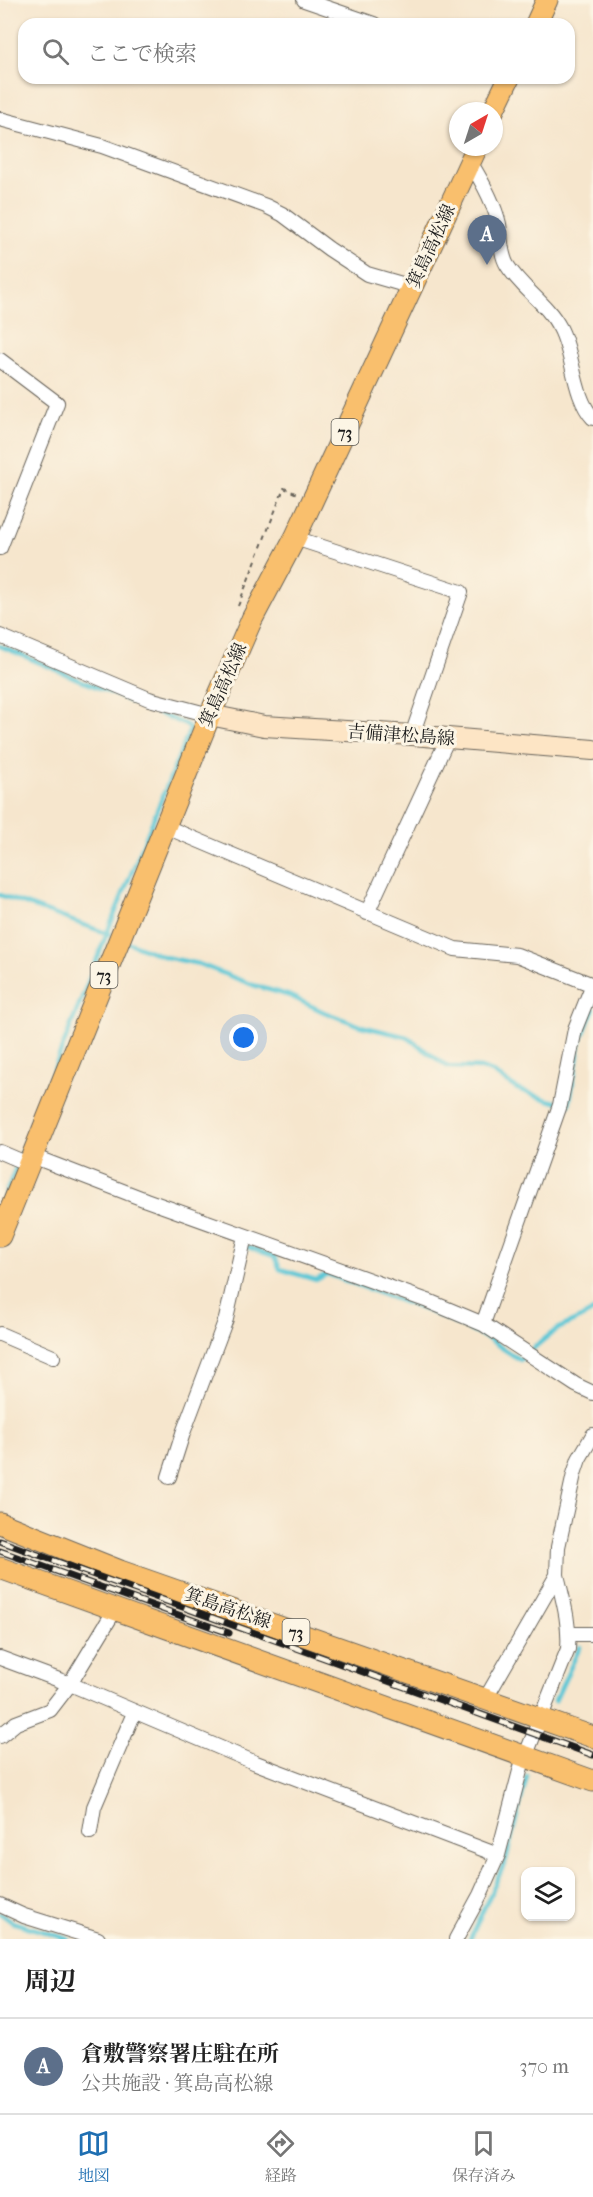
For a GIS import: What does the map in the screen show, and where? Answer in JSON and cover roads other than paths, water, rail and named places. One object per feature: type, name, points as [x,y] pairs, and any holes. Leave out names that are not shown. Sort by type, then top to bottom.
[{"type":"main road","points":[[539,18],[547,0]]},
{"type":"main road","points":[[498,102],[506,84]]},
{"type":"main road","name":"箕島高松線","points":[[0,1236],[24,1160],[210,714],[252,620],[295,538],[472,156]]},
{"type":"main road","name":"吉備津松島線","points":[[210,714],[264,726],[593,750]]},
{"type":"main road","name":"箕島高松線","points":[[0,1523],[120,1571],[593,1737]]},
{"type":"main road","name":"箕島高松線","points":[[0,1568],[593,1781]]},
{"type":"street","points":[[304,0],[356,18]]},
{"type":"street","points":[[0,119],[102,146],[266,206],[282,214],[367,274],[412,287]]},
{"type":"street","points":[[474,156],[499,223],[505,262],[514,276],[546,308],[560,327],[584,406],[593,418]]},
{"type":"street","points":[[0,360],[57,403],[0,548]]},
{"type":"street","points":[[295,538],[461,592],[412,735]]},
{"type":"street","points":[[0,636],[149,699],[210,714]]},
{"type":"street","points":[[367,913],[448,738]]},
{"type":"street","points":[[164,825],[455,949],[517,955],[593,985],[575,1029],[561,1103],[483,1324]]},
{"type":"street","points":[[0,1152],[244,1241],[428,1301],[483,1324],[576,1385],[593,1393]]},
{"type":"street","points":[[169,1477],[226,1319],[244,1241]]},
{"type":"street","points":[[0,1334],[53,1357]]},
{"type":"street","points":[[456,1939],[498,1855],[525,1755],[568,1649],[569,1634],[557,1575],[558,1547],[574,1474],[579,1459],[593,1435]]},
{"type":"street","points":[[486,1698],[557,1575]]},
{"type":"street","points":[[0,1736],[16,1723],[50,1710],[70,1684],[116,1608]]},
{"type":"street","points":[[569,1634],[593,1634]]},
{"type":"street","points":[[0,1658],[70,1684],[134,1713],[286,1775],[498,1855]]},
{"type":"street","points":[[90,1832],[94,1807],[134,1713]]},
{"type":"street","points":[[0,1905],[24,1916],[98,1939]]},
{"type":"waterway","points":[[0,646],[186,725],[190,729],[107,933],[0,1208]]},
{"type":"waterway","points":[[0,895],[109,934]]},
{"type":"waterway","points":[[127,942],[165,957],[199,964],[253,985],[290,996],[361,1026],[407,1037],[448,1067],[481,1068],[492,1072],[517,1089],[569,1105],[580,1043],[593,1009]]},
{"type":"waterway","points":[[245,1246],[274,1256],[280,1269],[316,1280],[327,1274],[433,1313],[487,1338],[520,1360],[558,1329],[593,1311]]},
{"type":"waterway","points":[[555,1701],[580,1647]]},
{"type":"waterway","points":[[470,1939],[506,1860],[527,1776]]},
{"type":"waterway","points":[[0,1913],[12,1922],[68,1939]]},
{"type":"railway","points":[[0,1541],[593,1755]]},
{"type":"railway","points":[[0,1551],[229,1633]]},
{"type":"place","name":"倉敷警察署庄駐在所","points":[[487,265]]}]
